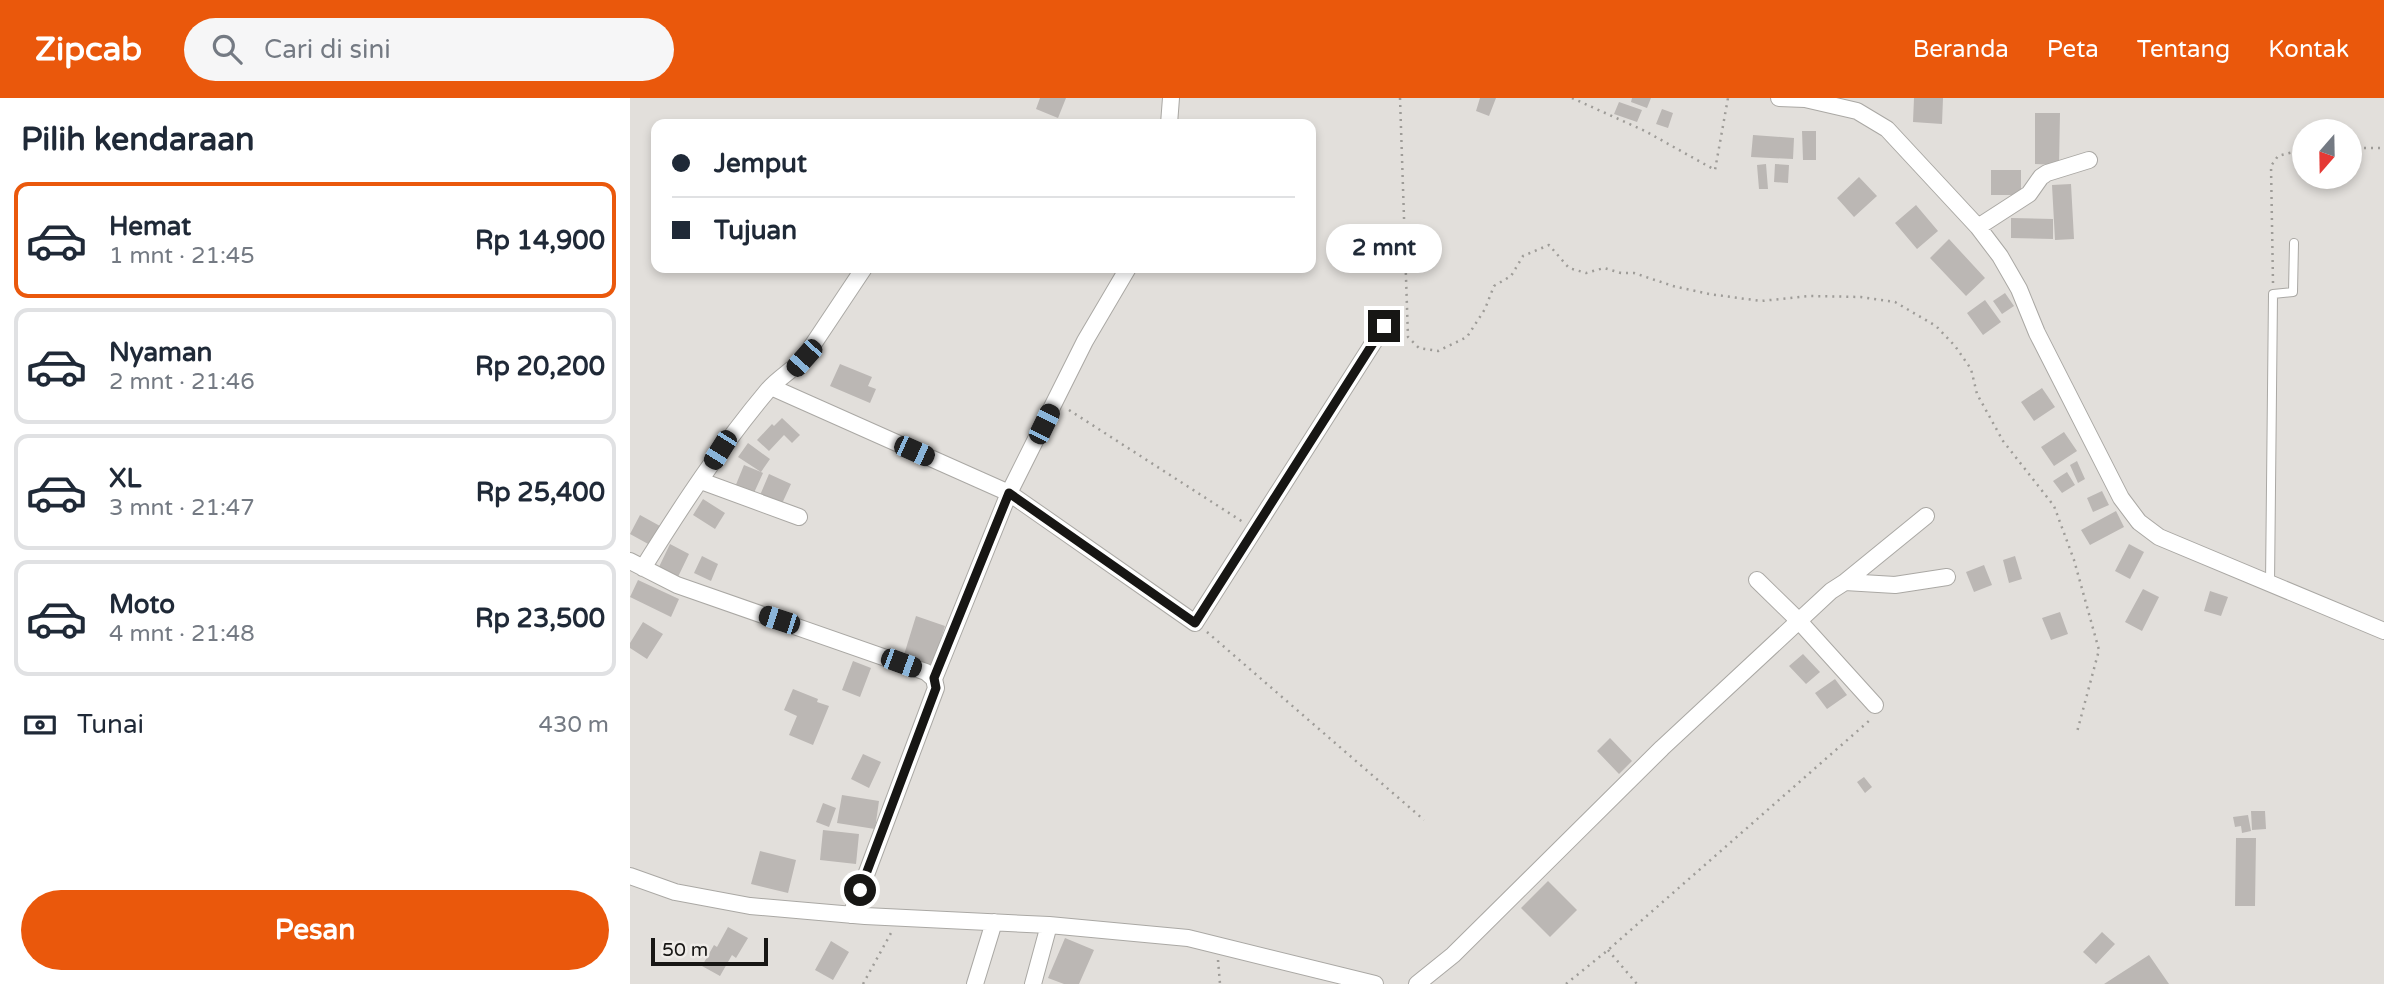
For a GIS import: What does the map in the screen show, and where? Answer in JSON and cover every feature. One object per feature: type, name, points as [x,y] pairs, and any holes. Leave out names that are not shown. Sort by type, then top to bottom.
[{"type":"street","points":[[1169,119],[1171,98]]},
{"type":"street","points":[[1779,98],[1805,99],[1857,111],[1887,129],[1978,227],[2000,256],[2019,289],[2037,333],[2120,498],[2139,522],[2159,537],[2384,631]]},
{"type":"street","points":[[1978,227],[2029,194],[2047,173],[2089,160]]},
{"type":"street","points":[[861,273],[804,358],[771,387],[720,450],[701,481],[636,565],[688,589],[926,672],[934,678]]},
{"type":"street","points":[[851,915],[936,688],[934,678],[1009,493],[1085,341],[1125,273]]},
{"type":"street","points":[[771,387],[1009,493],[1195,623],[1384,326]]},
{"type":"street","points":[[701,481],[799,517]]},
{"type":"street","points":[[1417,984],[1453,955],[1662,748],[1831,591],[1926,516]]},
{"type":"street","points":[[1845,582],[1895,585],[1947,577]]},
{"type":"street","points":[[1757,580],[1799,621],[1875,705]]},
{"type":"street","points":[[630,876],[675,892],[750,906],[851,915],[1049,925],[1188,938],[1375,984]]},
{"type":"street","points":[[975,984],[994,922]]},
{"type":"street","points":[[1033,984],[1049,925]]},
{"type":"lane","points":[[2270,584],[2273,294],[2293,292],[2294,243]]},
{"type":"path","points":[[1400,98],[1408,337],[1419,348],[1438,351],[1467,337],[1485,309],[1494,286],[1511,276],[1523,256],[1549,245],[1569,268],[1586,273],[1604,268],[1621,273],[1634,273],[1685,289],[1761,301],[1810,296],[1861,297],[1895,302],[1936,326],[1955,346],[1971,369],[1977,394],[2003,441],[2054,506],[2074,560],[2099,650],[2077,732]]},
{"type":"path","points":[[1572,98],[1645,131],[1715,170],[1728,98]]},
{"type":"path","points":[[2362,148],[2384,148]]},
{"type":"path","points":[[2273,294],[2271,166],[2278,156],[2292,152]]},
{"type":"path","points":[[1055,401],[1254,530]]},
{"type":"path","points":[[1195,623],[1424,820]]},
{"type":"path","points":[[1566,984],[1869,720],[1874,714],[1875,705]]},
{"type":"path","points":[[863,984],[899,917]]},
{"type":"path","points":[[1219,945],[1217,972],[1220,984]]},
{"type":"path","points":[[1608,950],[1637,984]]},
{"type":"building","points":[[1040,98],[1066,98],[1058,118],[1036,109]]},
{"type":"building","points":[[1480,98],[1496,98],[1489,116],[1476,111]]},
{"type":"building","points":[[1632,98],[1651,98],[1647,108],[1631,102]]},
{"type":"building","points":[[1914,98],[1943,98],[1942,124],[1913,122]]},
{"type":"building","points":[[1619,102],[1642,110],[1637,122],[1614,114]]},
{"type":"building","points":[[1662,109],[1673,113],[1668,128],[1656,124]]},
{"type":"building","points":[[2035,113],[2060,113],[2059,165],[2035,164]]},
{"type":"building","points":[[1802,131],[1816,131],[1816,160],[1803,160]]},
{"type":"building","points":[[1753,135],[1794,138],[1793,159],[1751,157]]},
{"type":"building","points":[[1766,164],[1768,189],[1759,189],[1757,165]]},
{"type":"building","points":[[1775,164],[1789,165],[1788,183],[1774,182]]},
{"type":"building","points":[[1991,170],[2021,170],[2021,195],[1991,195]]},
{"type":"building","points":[[1859,177],[1877,196],[1854,217],[1837,198]]},
{"type":"building","points":[[2071,184],[2074,239],[2055,240],[2052,185]]},
{"type":"building","points":[[1916,205],[1938,231],[1917,249],[1895,223]]},
{"type":"building","points":[[2011,218],[2053,219],[2053,239],[2011,238]]},
{"type":"building","points":[[1949,239],[1985,278],[1966,296],[1930,258]]},
{"type":"building","points":[[2005,293],[2014,306],[2002,314],[1993,301]]},
{"type":"building","points":[[1985,300],[2001,322],[1983,335],[1967,313]]},
{"type":"building","points":[[840,364],[872,377],[868,386],[876,389],[870,403],[830,386]]},
{"type":"building","points":[[2042,388],[2055,407],[2034,421],[2021,402]]},
{"type":"building","points":[[782,418],[800,435],[792,443],[784,435],[769,451],[757,440],[772,424],[774,426]]},
{"type":"building","points":[[2064,432],[2077,451],[2054,466],[2041,447]]},
{"type":"building","points":[[748,443],[770,459],[761,472],[738,457]]},
{"type":"building","points":[[2077,461],[2085,479],[2078,483],[2070,465]]},
{"type":"building","points":[[744,465],[763,473],[753,495],[735,487]]},
{"type":"building","points":[[2067,472],[2075,485],[2062,493],[2053,481]]},
{"type":"building","points":[[769,474],[791,484],[779,510],[758,500]]},
{"type":"building","points":[[2102,491],[2109,505],[2093,512],[2087,498]]},
{"type":"building","points":[[703,499],[725,513],[715,529],[693,515]]},
{"type":"building","points":[[2116,511],[2124,527],[2090,545],[2081,530]]},
{"type":"building","points":[[640,515],[660,526],[650,545],[630,534]]},
{"type":"building","points":[[670,544],[689,554],[677,579],[658,569]]},
{"type":"building","points":[[2129,544],[2144,552],[2130,579],[2115,571]]},
{"type":"building","points":[[702,556],[718,564],[711,581],[694,573]]},
{"type":"building","points":[[2015,556],[2022,579],[2009,583],[2003,560]]},
{"type":"building","points":[[1984,565],[1992,585],[1974,592],[1966,572]]},
{"type":"building","points":[[638,580],[679,599],[671,617],[630,597]]},
{"type":"building","points":[[2143,589],[2159,597],[2142,631],[2125,622]]},
{"type":"building","points":[[2210,591],[2228,597],[2221,616],[2204,611]]},
{"type":"building","points":[[2060,612],[2068,634],[2051,640],[2042,618]]},
{"type":"building","points":[[916,616],[945,626],[932,667],[903,658]]},
{"type":"building","points":[[643,622],[663,634],[647,659],[630,648],[630,643]]},
{"type":"building","points":[[1803,654],[1820,672],[1806,684],[1789,666]]},
{"type":"building","points":[[853,661],[871,668],[860,697],[842,690]]},
{"type":"building","points":[[1835,679],[1847,695],[1827,709],[1815,693]]},
{"type":"building","points":[[793,689],[829,706],[813,745],[789,735],[797,716],[784,710]]},
{"type":"building","points":[[1610,738],[1632,761],[1619,774],[1597,751]]},
{"type":"building","points":[[863,754],[881,762],[869,788],[851,779]]},
{"type":"building","points":[[1864,777],[1872,787],[1865,793],[1857,782]]},
{"type":"building","points":[[842,795],[879,801],[875,829],[837,823]]},
{"type":"building","points":[[823,803],[836,808],[829,827],[816,822]]},
{"type":"building","points":[[2251,811],[2265,811],[2266,829],[2252,830]]},
{"type":"building","points":[[2248,815],[2251,831],[2242,833],[2241,826],[2235,827],[2233,817]]},
{"type":"building","points":[[823,830],[859,834],[856,864],[820,860]]},
{"type":"building","points":[[2236,838],[2256,838],[2255,906],[2235,906]]},
{"type":"building","points":[[760,851],[796,860],[788,893],[751,884]]},
{"type":"building","points":[[1548,881],[1577,910],[1550,937],[1521,908]]},
{"type":"building","points":[[728,927],[748,938],[736,958],[732,955],[720,976],[702,966]]},
{"type":"building","points":[[2102,932],[2115,944],[2096,964],[2083,952]]},
{"type":"building","points":[[1065,938],[1094,950],[1079,984],[1064,984],[1048,978]]},
{"type":"building","points":[[831,941],[849,952],[833,980],[815,970]]},
{"type":"building","points":[[2149,955],[2169,984],[2104,984]]},
{"type":"route","points":[[860,890],[936,688],[934,678],[1009,493],[1195,623],[1384,326]]}]
